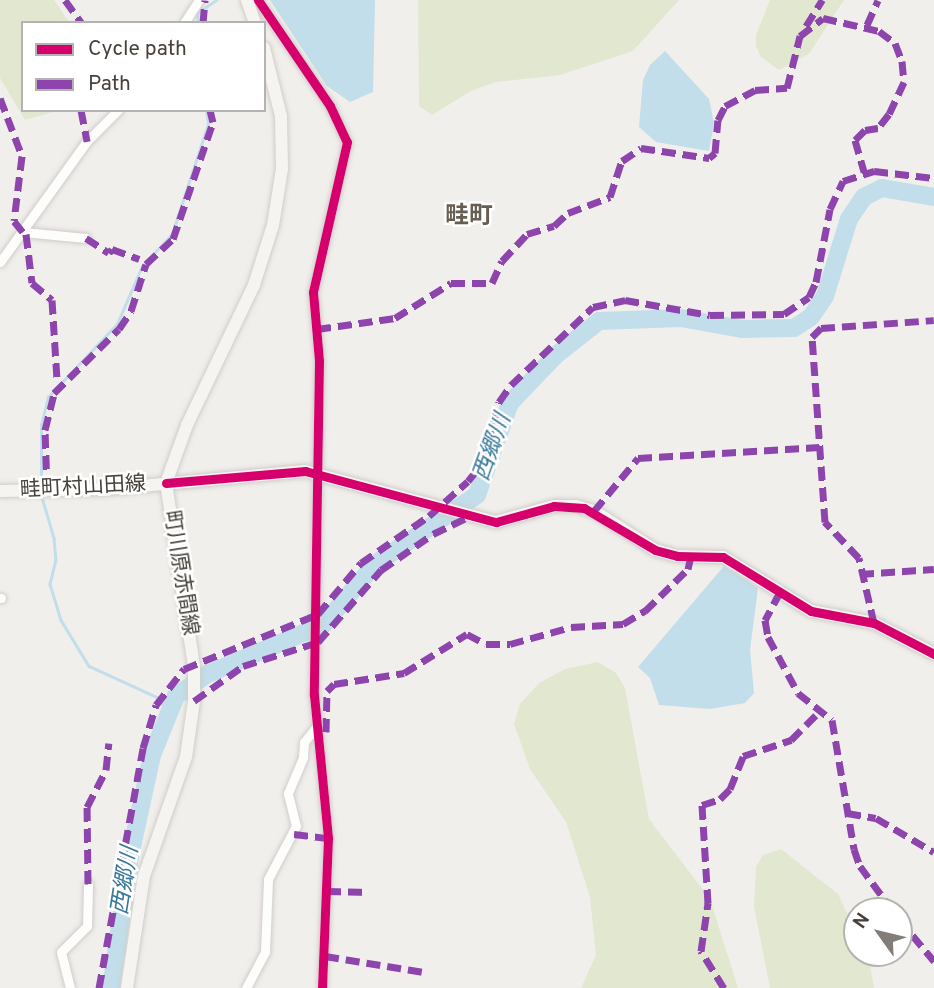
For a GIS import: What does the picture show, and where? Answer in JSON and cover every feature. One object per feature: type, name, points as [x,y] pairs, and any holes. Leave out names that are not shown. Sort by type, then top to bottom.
[{"type":"main road","points":[[247,0],[255,21]]},
{"type":"main road","name":"町川原赤間線","points":[[127,988],[144,876],[186,757],[194,701],[194,666],[166,484],[187,425],[254,285],[272,225],[283,144],[275,79],[266,54]]},
{"type":"main road","points":[[318,472],[496,522],[554,506],[584,508],[655,550],[723,557],[811,611],[874,623],[934,654]]},
{"type":"main road","name":"畦町村山田線","points":[[0,491],[166,484],[318,472]]},
{"type":"street","points":[[185,21],[199,0]]},
{"type":"street","points":[[258,0],[330,106],[347,142],[313,292],[319,361],[318,724],[328,838],[322,988]]},
{"type":"street","points":[[0,262],[87,141],[116,112]]},
{"type":"street","points":[[23,232],[86,238]]},
{"type":"street","points":[[246,988],[265,952],[268,878],[296,826],[288,793],[303,757],[304,742],[318,724]]},
{"type":"street","points":[[70,988],[61,952],[87,926],[88,884]]},
{"type":"green space","points":[[0,0],[54,0],[69,21],[21,21],[21,112],[53,112],[25,120],[0,78]]},
{"type":"green space","points":[[418,0],[679,0],[633,51],[560,75],[496,82],[471,91],[432,115],[419,106]]},
{"type":"green space","points":[[770,0],[844,0],[809,54],[779,70],[761,57],[756,46],[756,35]]},
{"type":"green space","points":[[598,662],[616,673],[625,688],[649,819],[710,899],[738,988],[581,988],[596,955],[590,897],[566,822],[530,769],[514,724],[520,704],[539,683],[565,669]]},
{"type":"green space","points":[[781,849],[838,894],[843,905],[843,967],[870,967],[874,988],[770,988],[754,907],[756,867],[763,855]]},
{"type":"water","points":[[270,0],[375,0],[373,92],[350,102],[327,86]]},
{"type":"water","points":[[665,51],[709,99],[714,123],[709,151],[656,142],[639,127],[643,80],[650,65]]},
{"type":"water","points":[[724,566],[758,588],[750,650],[754,693],[745,703],[710,709],[659,705],[650,678],[638,667]]},
{"type":"waterway","points":[[198,21],[197,13],[216,0]]},
{"type":"waterway","points":[[41,488],[41,425],[48,397],[117,324],[142,266],[172,234],[208,124],[206,112]]},
{"type":"waterway","name":"西郷川","points":[[111,988],[130,856],[152,755],[176,696],[208,674],[324,624],[375,564],[477,495],[510,403],[556,355],[599,321],[681,318],[742,329],[794,328],[811,317],[825,296],[849,219],[864,197],[882,188],[934,197]]},
{"type":"waterway","points":[[41,494],[54,538],[56,560],[50,584],[61,620],[89,666],[157,697],[167,710]]},
{"type":"marked path","points":[[65,0],[81,21]]},
{"type":"marked path","points":[[203,21],[205,0]]},
{"type":"marked path","points":[[806,26],[822,0]]},
{"type":"marked path","points":[[867,25],[878,0]]},
{"type":"marked path","points":[[317,329],[395,318],[451,283],[492,283],[502,261],[527,234],[554,226],[568,213],[610,197],[622,161],[641,148],[709,158],[715,153],[718,120],[725,106],[755,90],[787,88],[800,36],[823,18],[879,31],[895,43],[902,61],[904,82],[889,114],[878,128],[865,130],[855,140],[864,172]]},
{"type":"marked path","points":[[0,98],[22,156],[14,221],[23,232]]},
{"type":"marked path","points":[[81,112],[87,141]]},
{"type":"marked path","points":[[47,490],[45,430],[54,393],[119,329],[131,311],[146,264],[173,239],[213,122],[210,112]]},
{"type":"marked path","points":[[99,988],[143,748],[156,705],[184,669],[318,614],[361,563],[429,516],[468,481],[482,464],[499,402],[511,385],[593,307],[625,300],[710,315],[784,314],[809,297],[816,282],[830,209],[843,181],[874,171],[934,178]]},
{"type":"marked path","points":[[26,234],[32,283],[52,300],[57,380]]},
{"type":"marked path","points":[[86,238],[109,253],[112,249],[139,259]]},
{"type":"marked path","points":[[874,623],[859,558],[825,522],[812,337],[821,328],[934,320]]},
{"type":"marked path","points":[[594,511],[638,458],[820,447]]},
{"type":"marked path","points":[[194,701],[243,666],[318,642],[381,570],[433,534],[470,516]]},
{"type":"marked path","points":[[326,732],[327,691],[334,684],[404,673],[467,634],[486,644],[510,644],[571,627],[623,624],[645,611],[688,569],[691,556]]},
{"type":"marked path","points":[[860,574],[934,569]]},
{"type":"marked path","points":[[780,592],[765,620],[768,637],[798,693],[832,720],[854,849],[860,866],[883,897]]},
{"type":"marked path","points":[[724,988],[701,951],[708,903],[702,805],[720,799],[730,789],[743,756],[791,740],[820,711]]},
{"type":"marked path","points":[[88,884],[87,807],[106,770],[109,743]]},
{"type":"marked path","points":[[847,813],[876,818],[934,852]]},
{"type":"marked path","points":[[294,834],[328,838]]},
{"type":"marked path","points":[[327,891],[369,892]]},
{"type":"marked path","points":[[913,936],[934,961]]},
{"type":"marked path","points":[[325,956],[424,972]]},
{"type":"cycle path","points":[[258,0],[330,106],[347,142],[313,292],[319,361],[314,695],[328,838],[322,988]]},
{"type":"cycle path","points":[[166,483],[305,471],[496,522],[554,506],[584,508],[655,550],[677,556],[723,557],[811,611],[874,623],[934,654]]},
{"type":"district","name":"畦町","points":[[469,218]]}]
